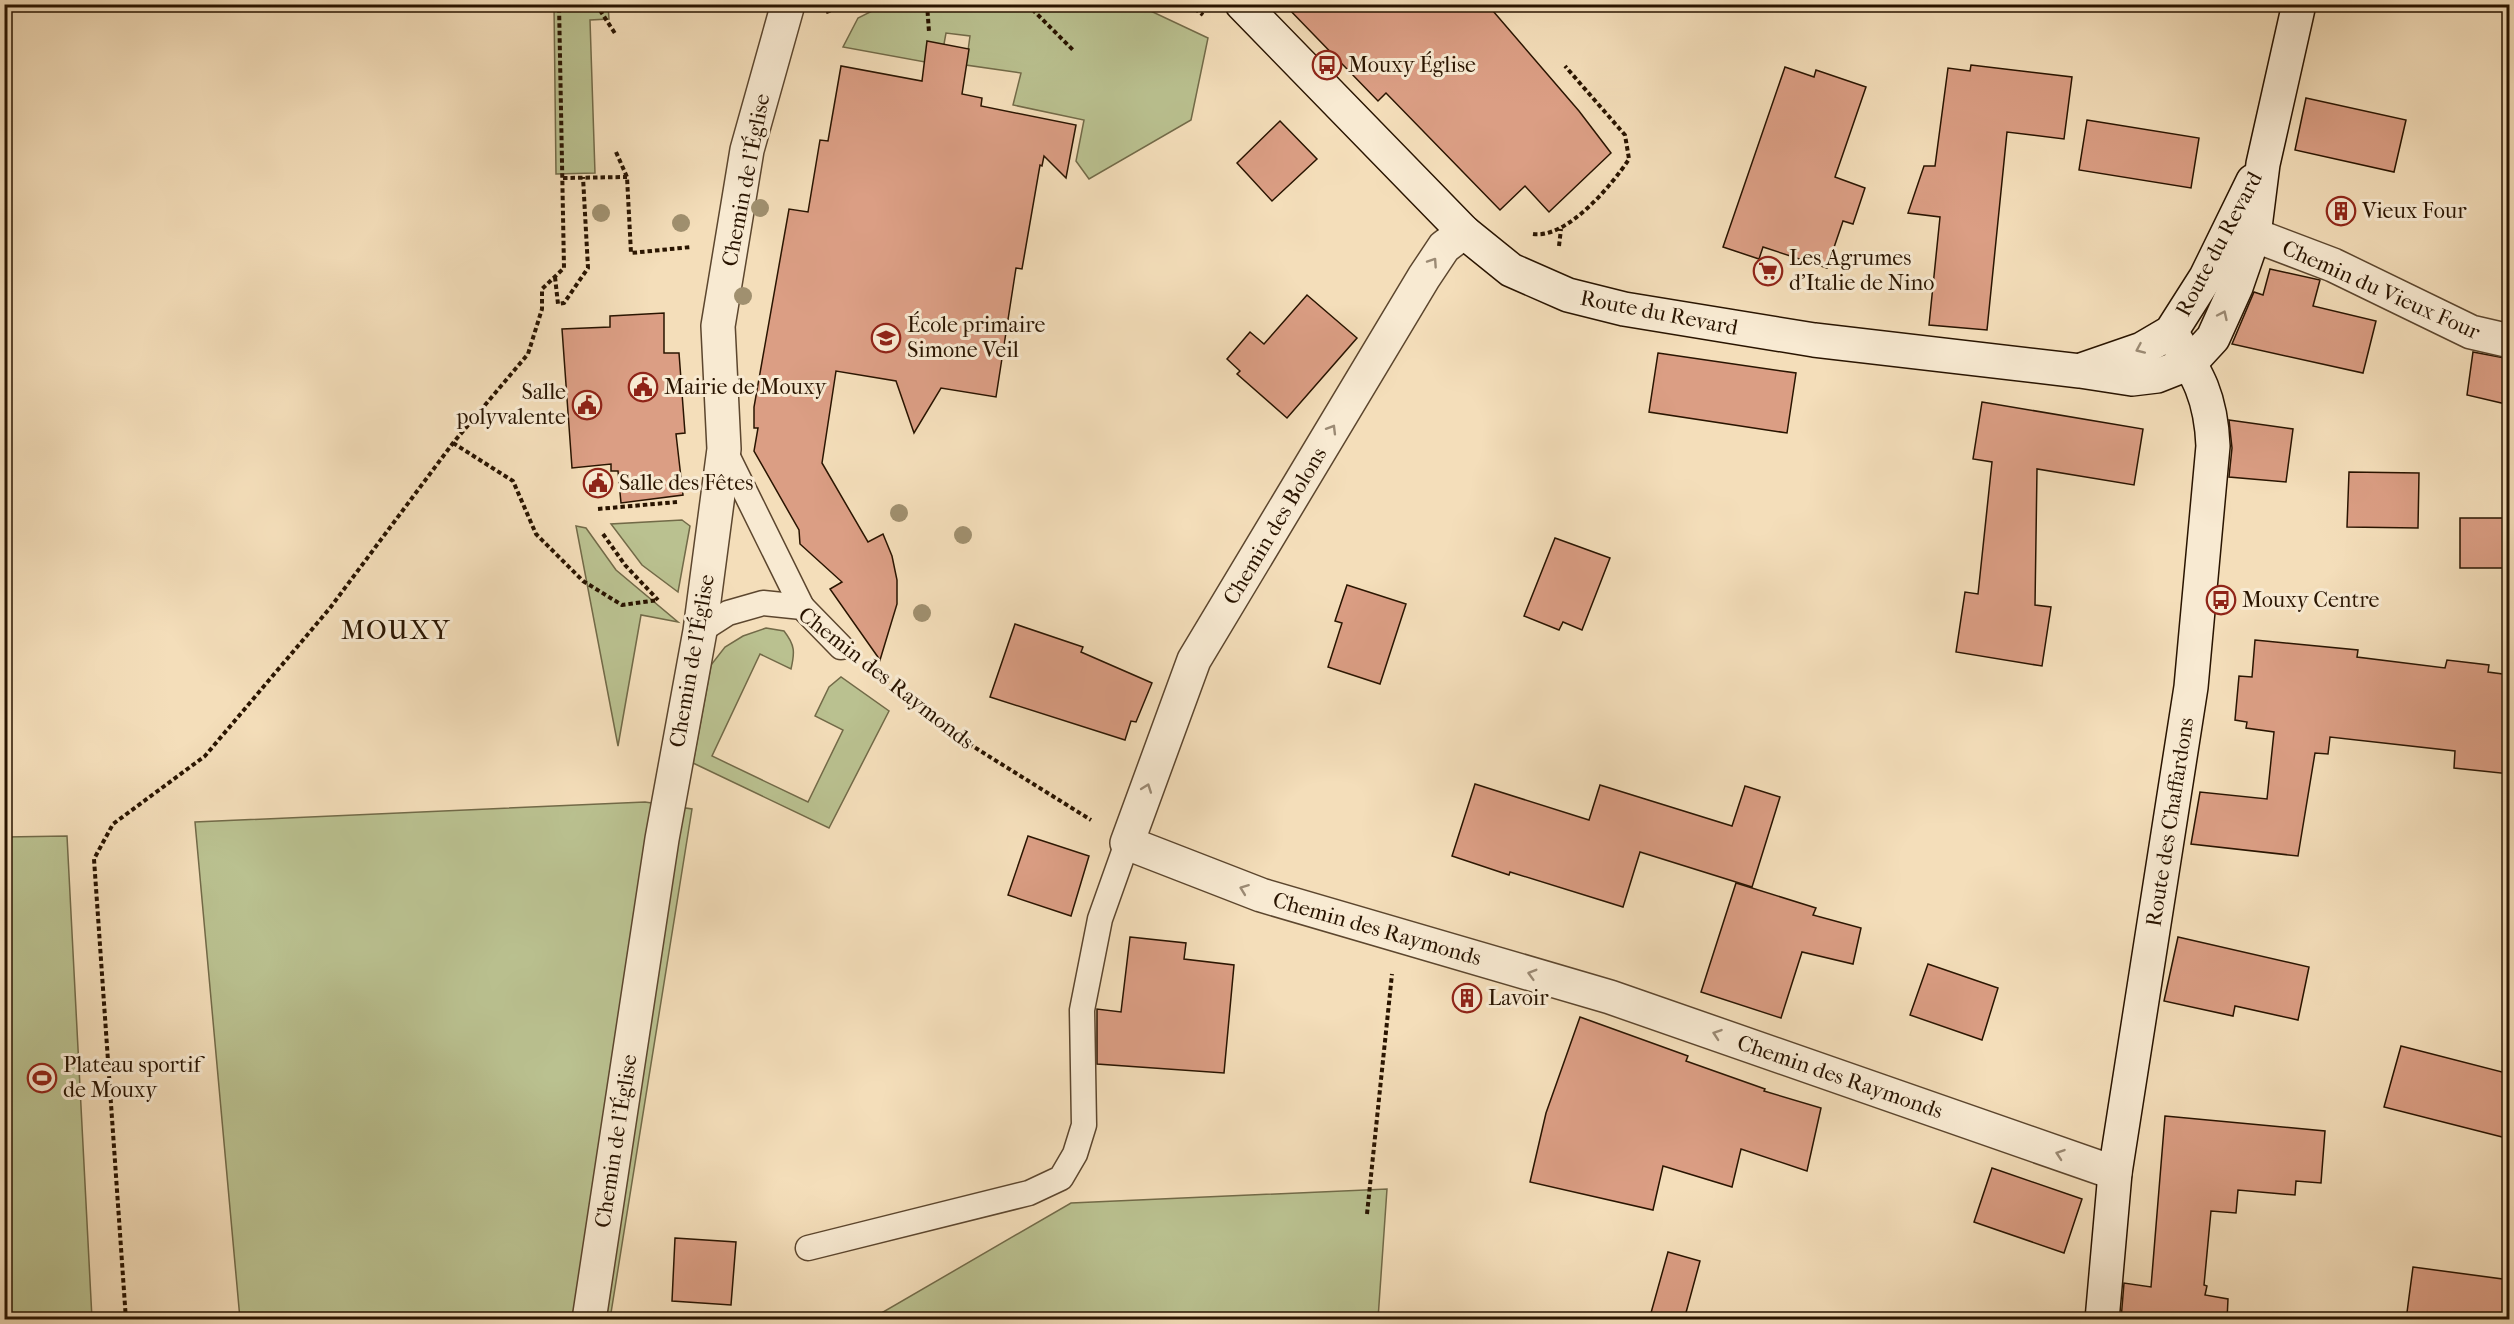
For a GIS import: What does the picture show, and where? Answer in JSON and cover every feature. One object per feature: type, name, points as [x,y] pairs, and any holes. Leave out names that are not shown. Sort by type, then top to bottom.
[{"type":"street","name":"Chemin de l'Église","points":[[589,1320],[662,839],[700,631],[724,449],[718,326],[747,150],[788,4]]},
{"type":"street","name":"Route du Revard","points":[[1242,4],[1464,232],[1511,270],[1568,296],[1624,309],[1814,340],[2132,379],[2157,376],[2190,363],[2212,338],[2236,287],[2254,235],[2263,164],[2299,4]]},
{"type":"street","name":"Route du Revard","points":[[2080,371],[2142,349],[2171,332],[2206,277],[2230,225],[2263,164]]},
{"type":"street","name":"Chemin des Bolons","points":[[1127,843],[1194,660],[1424,277],[1444,247],[1464,232]]},
{"type":"street","name":"Chemin du Vieux Four","points":[[2254,235],[2333,265],[2471,332],[2510,341]]},
{"type":"street","name":"Route des Chaffardons","points":[[2102,1320],[2115,1173],[2192,687],[2212,446],[2211,417],[2198,376],[2171,332]]},
{"type":"street","name":"Chemin des Raymonds","points":[[1127,843],[1261,895],[1610,997],[2115,1173]]},
{"type":"lane","points":[[724,449],[802,607]]},
{"type":"lane","name":"Chemin des Raymonds","points":[[700,631],[728,614],[764,603],[802,607],[841,646]]},
{"type":"lane","points":[[808,1248],[1029,1193],[1061,1178],[1075,1154],[1084,1125],[1082,1010],[1100,919],[1127,843]]},
{"type":"path","points":[[126,1320],[94,858],[113,824],[205,756],[330,608],[453,443],[528,354],[542,309],[542,289],[564,268],[559,4]]},
{"type":"path","points":[[596,4],[616,34]]},
{"type":"path","points":[[927,4],[929,32]]},
{"type":"path","points":[[1026,4],[1074,51]]},
{"type":"path","points":[[1528,233],[1539,235],[1561,229],[1571,222],[1618,177],[1629,159],[1625,135],[1565,66]]},
{"type":"path","points":[[616,152],[627,177],[631,253],[700,247],[730,253]]},
{"type":"path","points":[[555,277],[558,304],[564,303],[588,268],[583,177]]},
{"type":"path","points":[[563,178],[627,177]]},
{"type":"path","points":[[453,443],[513,481],[536,534],[583,581],[622,605],[658,600],[625,565],[603,534]]},
{"type":"path","points":[[598,509],[717,499]]},
{"type":"path","name":"Chemin des Raymonds","points":[[841,646],[950,732],[1127,843]]},
{"type":"path","points":[[1367,1214],[1396,934]]},
{"type":"green space","points":[[886,4],[1138,5],[1208,38],[1191,120],[1089,179],[1076,161],[1084,120],[1013,105],[1021,73],[966,65],[970,36],[946,33],[944,44],[925,62],[843,47],[858,18]]},
{"type":"green space","points":[[554,5],[608,5],[609,19],[590,20],[595,173],[556,174]]},
{"type":"green space","points":[[682,520],[690,526],[678,592],[642,565],[611,524]]},
{"type":"green space","points":[[576,526],[586,528],[616,570],[678,622],[641,615],[618,746]]},
{"type":"green space","points":[[766,628],[784,631],[788,636],[793,649],[791,669],[760,654],[712,756],[808,802],[843,730],[815,716],[829,687],[841,677],[889,711],[829,828],[693,763],[711,665],[725,647],[743,636]]},
{"type":"green space","points":[[645,802],[692,809],[610,1319],[240,1319],[195,822]]},
{"type":"green space","name":"Plateau sportif de Mouxy","points":[[67,836],[92,1319],[5,1319],[5,837]]},
{"type":"green space","points":[[1387,1189],[1378,1319],[871,1319],[1071,1203]]},
{"type":"building","points":[[1284,4],[1487,4],[1579,111],[1611,153],[1549,212],[1525,186],[1500,210],[1386,93],[1378,101]]},
{"type":"building","name":"École primaire Simone Veil","points":[[927,41],[969,49],[962,94],[982,98],[981,106],[1076,125],[1066,178],[1044,156],[1042,166],[1040,165],[1022,269],[1016,268],[996,397],[941,388],[914,433],[896,381],[836,371],[822,463],[868,542],[883,534],[892,556],[897,580],[897,604],[880,660],[830,589],[842,582],[800,544],[799,530],[754,451],[758,428],[754,428],[754,407],[789,209],[808,212],[820,140],[828,141],[841,66],[922,81]]},
{"type":"building","points":[[1971,65],[2072,77],[2064,139],[2007,132],[1987,330],[1929,325],[1940,217],[1908,213],[1924,166],[1935,166],[1948,68],[1970,71]]},
{"type":"building","points":[[1785,67],[1814,77],[1816,70],[1866,87],[1835,177],[1865,188],[1853,224],[1843,221],[1827,268],[1763,247],[1759,259],[1723,247]]},
{"type":"building","points":[[2306,98],[2406,120],[2394,172],[2295,150]]},
{"type":"building","points":[[2087,120],[2199,138],[2191,188],[2079,170]]},
{"type":"building","points":[[1280,121],[1317,159],[1272,201],[1237,163]]},
{"type":"building","points":[[2270,269],[2320,280],[2313,306],[2376,321],[2363,373],[2232,344],[2254,292],[2263,295]]},
{"type":"building","points":[[1307,295],[1357,338],[1287,418],[1237,374],[1240,371],[1227,359],[1250,332],[1264,344]]},
{"type":"building","name":"Mairie de Mouxy","points":[[664,313],[664,353],[679,353],[685,433],[676,434],[683,495],[621,503],[618,471],[611,471],[611,464],[572,468],[562,329],[610,327],[610,316]]},
{"type":"building","points":[[2473,352],[2510,359],[2510,405],[2467,395]]},
{"type":"building","points":[[1658,353],[1796,373],[1787,433],[1649,412]]},
{"type":"building","points":[[1982,402],[2143,429],[2134,485],[2037,469],[2035,605],[2051,607],[2042,666],[1956,652],[1965,592],[1978,594],[1992,462],[1973,459]]},
{"type":"building","points":[[2229,420],[2293,429],[2286,482],[2229,477],[2232,448]]},
{"type":"building","points":[[2349,472],[2419,473],[2418,528],[2347,527]]},
{"type":"building","points":[[2460,518],[2510,518],[2510,568],[2460,568]]},
{"type":"building","points":[[1555,538],[1610,558],[1582,630],[1563,622],[1559,630],[1524,616]]},
{"type":"building","points":[[1347,585],[1406,604],[1380,684],[1328,667],[1342,623],[1335,621]]},
{"type":"building","points":[[1015,624],[1083,647],[1081,652],[1152,683],[1136,722],[1131,721],[1125,740],[990,697]]},
{"type":"building","points":[[2255,640],[2358,650],[2357,657],[2445,668],[2447,660],[2489,665],[2488,672],[2510,675],[2510,774],[2454,768],[2455,751],[2330,737],[2328,754],[2315,753],[2298,856],[2191,844],[2200,792],[2267,799],[2274,732],[2246,728],[2247,722],[2235,720],[2239,676],[2252,677]]},
{"type":"building","points":[[1475,784],[1589,820],[1600,785],[1732,826],[1745,786],[1780,797],[1752,887],[1640,852],[1623,907],[1510,872],[1509,875],[1452,856]]},
{"type":"building","points":[[1028,836],[1089,856],[1071,916],[1008,895]]},
{"type":"building","points":[[1736,883],[1816,908],[1813,915],[1861,928],[1853,964],[1802,952],[1781,1018],[1701,992]]},
{"type":"building","points":[[1130,937],[1186,943],[1184,959],[1234,965],[1224,1073],[1097,1064],[1097,1009],[1121,1012]]},
{"type":"building","points":[[2178,937],[2309,967],[2298,1020],[2235,1006],[2233,1016],[2164,1001]]},
{"type":"building","points":[[1928,964],[1998,988],[1982,1040],[1910,1015]]},
{"type":"building","points":[[1580,1017],[1688,1056],[1686,1061],[1765,1089],[1764,1091],[1821,1108],[1807,1171],[1741,1149],[1732,1187],[1663,1166],[1653,1210],[1530,1182],[1546,1113]]},
{"type":"building","points":[[2401,1046],[2510,1074],[2510,1139],[2384,1107]]},
{"type":"building","points":[[2165,1116],[2325,1131],[2321,1183],[2296,1181],[2295,1195],[2238,1190],[2236,1213],[2211,1211],[2205,1295],[2228,1299],[2227,1320],[2121,1320],[2124,1283],[2151,1287]]},
{"type":"building","points":[[1992,1168],[2082,1199],[2064,1253],[1974,1222]]},
{"type":"building","points":[[675,1238],[736,1242],[731,1305],[672,1301]]},
{"type":"building","points":[[1668,1252],[1700,1261],[1684,1320],[1649,1320]]},
{"type":"building","points":[[2413,1267],[2510,1280],[2510,1320],[2406,1320]]},
{"type":"place","name":"Mouxy Église","points":[[1327,65]]},
{"type":"place","name":"Vieux Four","points":[[2341,211]]},
{"type":"place","name":"Les Agrumes d'Italie de Nino","points":[[1768,271]]},
{"type":"place","name":"École primaire Simone Veil","points":[[886,338]]},
{"type":"place","name":"Mairie de Mouxy","points":[[643,387]]},
{"type":"place","name":"Salle polyvalente","points":[[587,405]]},
{"type":"place","name":"Salle des Fêtes","points":[[598,483]]},
{"type":"place","name":"Mouxy Centre","points":[[2221,600]]},
{"type":"place","name":"Lavoir","points":[[1467,998]]},
{"type":"place","name":"Plateau sportif de Mouxy","points":[[42,1078]]},
{"type":"district","name":"MOUXY","points":[[396,630]]}]
